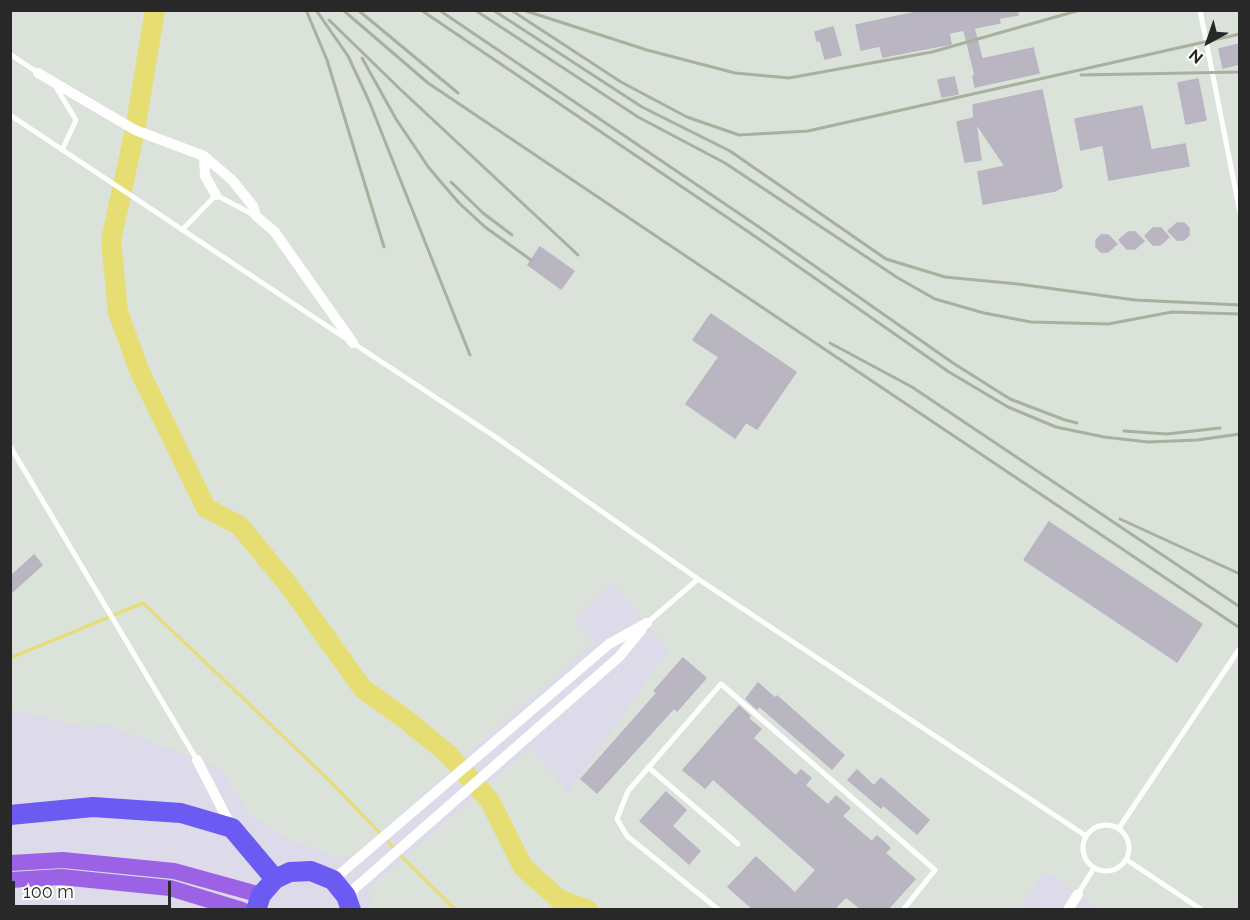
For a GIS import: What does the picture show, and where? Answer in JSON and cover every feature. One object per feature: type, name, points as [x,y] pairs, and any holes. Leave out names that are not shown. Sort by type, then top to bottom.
[{"type":"highway","points":[[10,815],[93,807],[181,813],[232,828],[275,879]]},
{"type":"highway","points":[[259,902],[275,879],[291,872],[311,871],[333,880],[348,903]]},
{"type":"main road","points":[[10,863],[63,860],[174,871],[259,902]]},
{"type":"main road","points":[[10,880],[61,878],[170,888],[242,909]]},
{"type":"street","points":[[38,73],[135,130],[204,156],[232,180],[253,206],[255,216],[274,231],[353,343]]},
{"type":"street","points":[[204,156],[205,176],[216,195]]},
{"type":"street","points":[[333,880],[609,644],[647,623]]},
{"type":"street","points":[[348,903],[387,860],[619,657],[647,623]]},
{"type":"street","points":[[197,760],[232,828]]},
{"type":"street","points":[[1068,909],[1078,894]]},
{"type":"lane","points":[[1200,10],[1239,213]]},
{"type":"lane","points":[[10,54],[38,73],[60,92],[76,120],[62,150]]},
{"type":"lane","points":[[10,115],[497,438],[698,579],[1086,836]]},
{"type":"lane","points":[[182,230],[216,195],[255,216]]},
{"type":"lane","points":[[10,446],[197,760]]},
{"type":"lane","points":[[647,623],[698,579]]},
{"type":"lane","points":[[1119,828],[1239,648]]},
{"type":"lane","points":[[719,909],[627,836],[617,819],[628,791],[721,684],[935,870],[903,909]]},
{"type":"lane","points":[[648,767],[738,844]]},
{"type":"lane","points":[[1101,825],[1119,828],[1130,842],[1127,860],[1121,867],[1112,871],[1094,868],[1083,854],[1086,836],[1091,830],[1101,825]]},
{"type":"lane","points":[[1127,860],[1202,909]]},
{"type":"lane","points":[[1078,894],[1094,868]]},
{"type":"shaded area","points":[[11,11],[1239,11],[1239,909],[1100,909],[1045,871],[1019,909],[371,909],[369,889],[530,748],[568,793],[669,650],[613,582],[575,620],[594,642],[354,855],[339,858],[286,838],[248,813],[221,769],[106,724],[85,727],[11,711]]},
{"type":"building","points":[[926,10],[971,10],[971,12],[1017,10],[1018,15],[999,18],[1000,23],[974,28],[982,59],[1033,48],[1039,73],[975,87],[973,76],[975,75],[964,30],[949,33],[951,44],[883,57],[880,46],[861,50],[856,25]]},
{"type":"building","points":[[833,27],[841,55],[825,59],[820,40],[817,41],[815,32]]},
{"type":"building","points":[[1239,44],[1239,64],[1223,68],[1219,49]]},
{"type":"building","points":[[954,77],[958,94],[942,97],[938,80]]},
{"type":"building","points":[[1198,79],[1206,120],[1186,124],[1178,83]]},
{"type":"building","points":[[1042,90],[1062,187],[1055,191],[983,204],[978,172],[1005,166],[976,123],[981,160],[965,162],[957,122],[974,118],[973,105]]},
{"type":"building","points":[[1142,106],[1151,150],[1185,144],[1189,166],[1109,180],[1103,145],[1081,150],[1075,119]]},
{"type":"building","points":[[1177,223],[1184,223],[1189,228],[1189,235],[1184,240],[1177,240],[1168,231]]},
{"type":"building","points":[[1153,228],[1161,228],[1169,237],[1160,245],[1153,245],[1145,236]]},
{"type":"building","points":[[1128,232],[1135,232],[1144,241],[1135,249],[1127,249],[1119,240]]},
{"type":"building","points":[[1101,235],[1108,235],[1117,244],[1108,252],[1101,252],[1096,247],[1096,240]]},
{"type":"building","points":[[540,247],[574,271],[561,289],[528,265]]},
{"type":"building","points":[[711,314],[796,372],[757,429],[746,422],[735,438],[686,404],[719,357],[693,340]]},
{"type":"building","points":[[1049,522],[1202,624],[1177,662],[1024,560]]},
{"type":"building","points":[[34,555],[42,565],[10,594],[10,577]]},
{"type":"building","points":[[683,658],[706,678],[677,711],[674,708],[597,793],[581,779],[657,693],[654,691]]},
{"type":"building","points":[[758,683],[775,698],[777,696],[844,755],[832,769],[759,706],[757,709],[746,699]]},
{"type":"building","points":[[739,706],[761,729],[753,738],[796,776],[801,770],[811,778],[805,785],[828,805],[836,796],[850,808],[842,816],[872,842],[877,836],[890,848],[885,853],[915,879],[888,909],[861,909],[846,897],[834,909],[753,909],[728,887],[756,857],[795,893],[816,870],[713,779],[705,788],[683,770]]},
{"type":"building","points":[[857,770],[874,786],[881,778],[929,820],[917,834],[883,805],[881,808],[848,780]]},
{"type":"building","points":[[666,792],[686,810],[672,826],[700,851],[689,864],[640,821]]},
{"type":"waterway","points":[[155,10],[135,130],[111,240],[118,312],[139,370],[206,508],[240,526],[290,587],[363,689],[404,718],[448,754],[490,801],[523,867],[560,900],[588,910]]},
{"type":"waterway","points":[[10,658],[143,603],[331,782],[395,849]]},
{"type":"waterway","points":[[399,854],[456,910]]},
{"type":"railway","points":[[306,10],[327,60],[384,247]]},
{"type":"railway","points":[[316,10],[348,56],[369,101],[470,355]]},
{"type":"railway","points":[[343,10],[428,83],[1240,628]]},
{"type":"railway","points":[[358,10],[458,93]]},
{"type":"railway","points":[[421,10],[756,237],[949,372],[1008,407],[1056,427],[1104,437],[1148,442],[1197,440],[1240,434]]},
{"type":"railway","points":[[439,10],[759,227],[953,363],[1010,399],[1077,423]]},
{"type":"railway","points":[[475,10],[638,117],[725,163],[898,278],[935,299],[984,313],[1031,322],[1108,324],[1172,312],[1240,314]]},
{"type":"railway","points":[[493,10],[642,107],[730,151],[886,259],[945,277],[1018,284],[1135,300],[1240,305]]},
{"type":"railway","points":[[511,10],[621,82],[687,117],[739,135],[808,131],[1240,34]]},
{"type":"railway","points":[[523,10],[647,50],[735,73],[789,78],[932,52],[1080,10]]},
{"type":"railway","points":[[329,20],[578,255]]},
{"type":"railway","points":[[362,58],[396,119],[429,168],[459,203],[485,227],[531,260]]},
{"type":"railway","points":[[1081,75],[1240,72]]},
{"type":"railway","points":[[451,182],[483,213],[512,235]]},
{"type":"railway","points":[[830,343],[912,387],[1240,607]]},
{"type":"railway","points":[[1124,431],[1167,434],[1220,428]]},
{"type":"railway","points":[[1120,519],[1240,574]]}]
